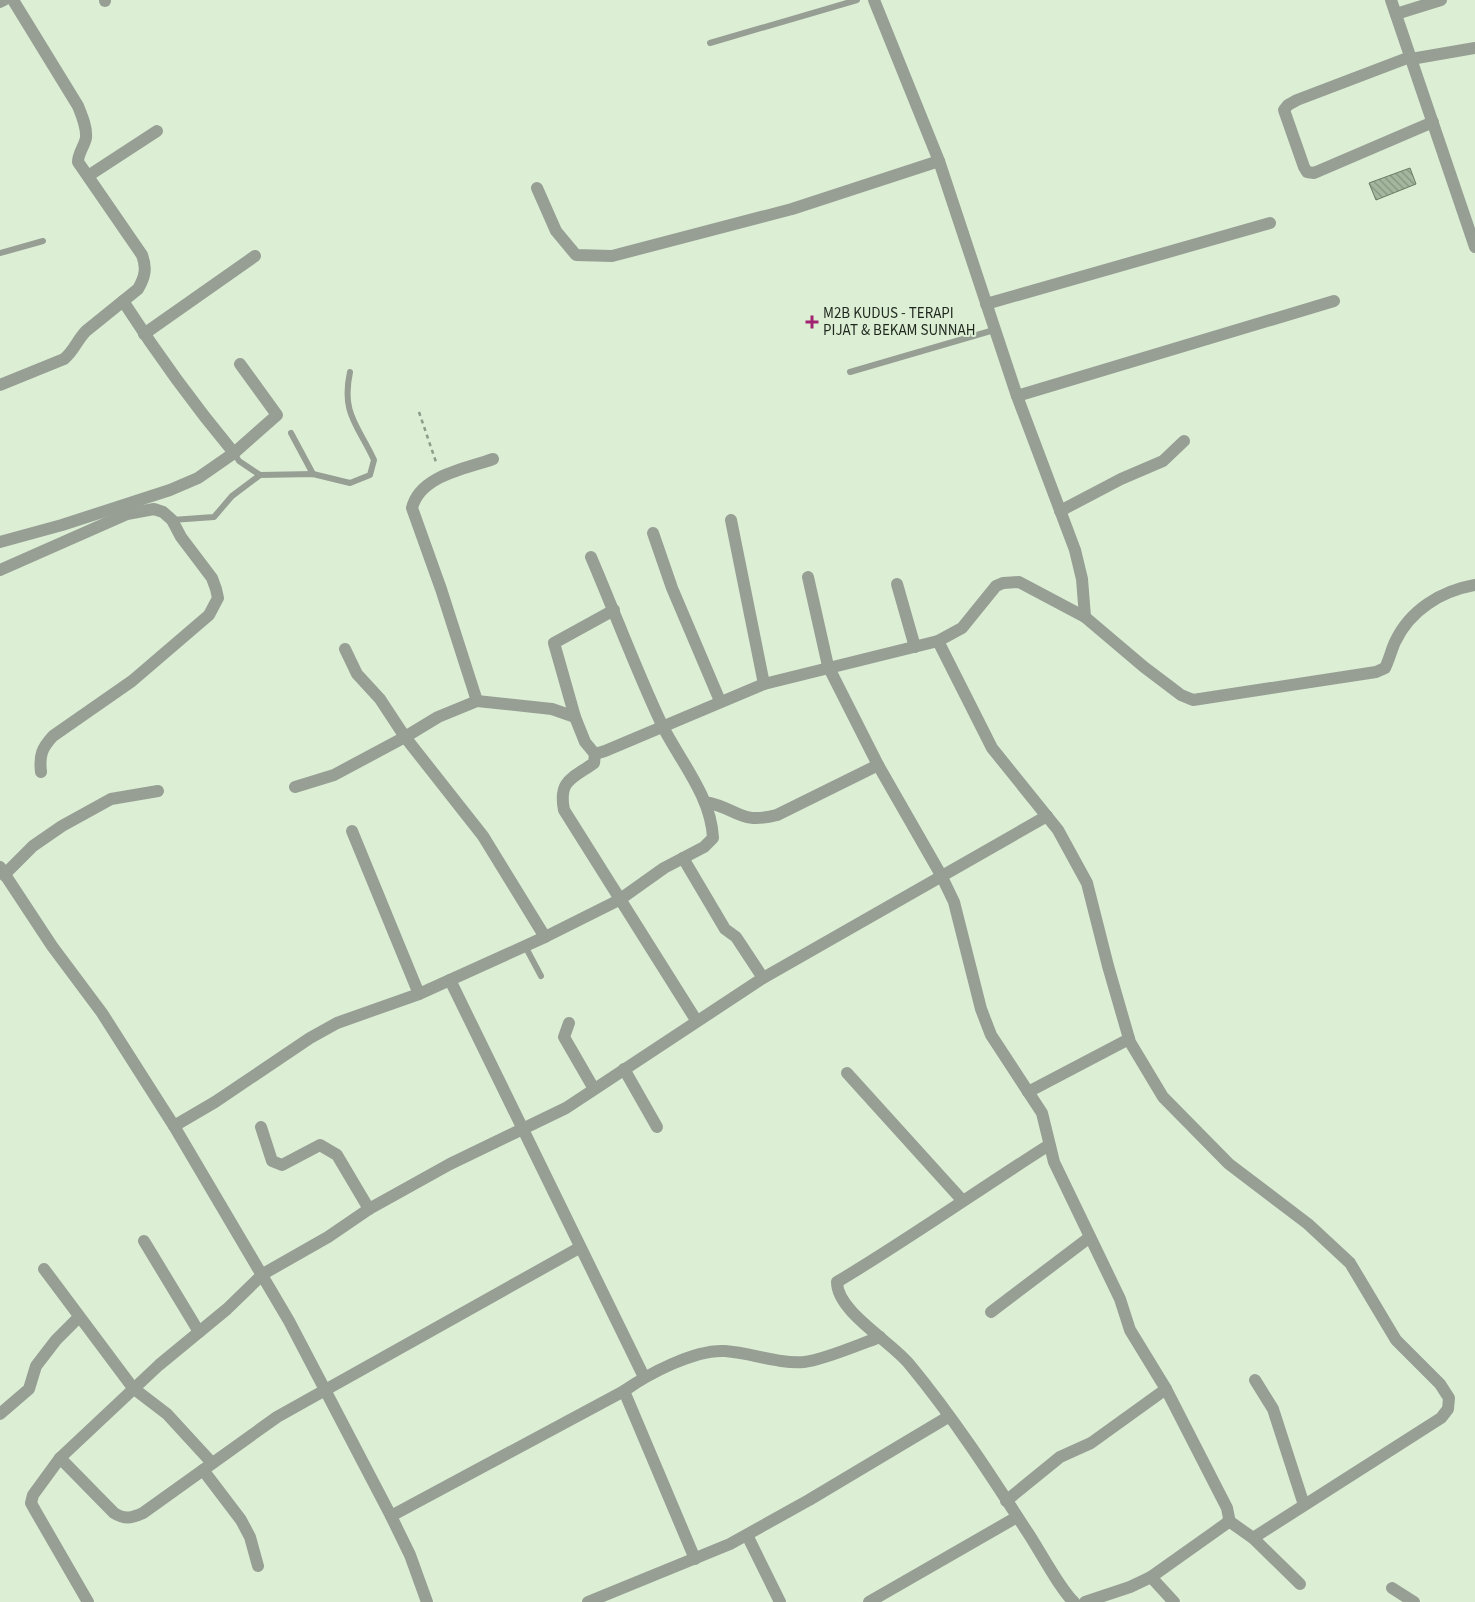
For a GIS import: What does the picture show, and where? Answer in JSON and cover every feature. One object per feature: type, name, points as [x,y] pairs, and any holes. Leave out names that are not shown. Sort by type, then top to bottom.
[{"type":"street","points":[[0,2],[4,0]]},
{"type":"street","points":[[0,385],[64,359],[71,354],[79,338],[86,331],[138,289],[143,280],[146,266],[142,255],[78,162],[78,155],[86,138],[85,124],[78,106],[13,0]]},
{"type":"street","points":[[874,0],[939,161],[994,330],[1079,563],[1085,617]]},
{"type":"street","points":[[1391,0],[1475,247]]},
{"type":"street","points":[[1396,14],[1441,0]]},
{"type":"street","points":[[1432,122],[1314,173],[1308,172],[1304,167],[1286,122],[1284,110],[1288,105],[1297,100],[1410,58],[1475,48]]},
{"type":"street","points":[[88,176],[157,131]]},
{"type":"street","points":[[537,188],[556,231],[576,255],[612,256],[792,209],[939,161]]},
{"type":"street","points":[[986,304],[1270,223]]},
{"type":"street","points":[[144,334],[256,256]]},
{"type":"street","points":[[123,301],[144,334],[205,418],[234,453]]},
{"type":"street","points":[[1017,396],[1334,301]]},
{"type":"street","points":[[0,542],[62,526],[170,490],[198,478],[234,453],[277,415],[240,364]]},
{"type":"street","points":[[1060,511],[1121,479],[1163,461],[1184,441]]},
{"type":"street","points":[[477,701],[441,589],[412,508],[414,499],[422,490],[442,478],[493,459]]},
{"type":"street","points":[[0,570],[141,510],[154,509],[163,512],[172,520],[181,537],[212,578],[218,598],[215,607],[209,615],[132,681],[54,736],[43,747],[39,756],[40,772]]},
{"type":"street","points":[[731,520],[764,684]]},
{"type":"street","points":[[653,533],[672,588],[720,701]]},
{"type":"street","points":[[174,1126],[330,1027],[419,994],[545,937],[619,900],[664,868],[704,847],[713,838],[712,825],[705,802],[662,725],[591,557]]},
{"type":"street","points":[[808,577],[828,666],[878,765],[941,874],[954,902],[978,999],[991,1036],[1042,1113],[1054,1162],[1120,1300],[1130,1330],[1166,1389],[1227,1508],[1229,1521],[1253,1538],[1300,1584]]},
{"type":"street","points":[[595,754],[764,684],[828,666],[938,641],[962,628],[990,591],[1003,583],[1019,582],[1085,617],[1144,667],[1181,695],[1193,700],[1376,672],[1385,668],[1403,627],[1418,610],[1430,601],[1475,585]]},
{"type":"street","points":[[897,584],[915,647]]},
{"type":"street","points":[[614,610],[554,643],[575,717],[585,742],[595,754],[594,763],[565,782],[561,795],[564,810],[696,1020]]},
{"type":"street","points":[[938,641],[992,748],[1047,816],[1087,883],[1129,1038],[1163,1097],[1229,1164],[1308,1224],[1350,1263],[1396,1340],[1440,1384],[1449,1398],[1448,1409],[1441,1418],[1253,1538]]},
{"type":"street","points":[[345,649],[357,674],[380,699],[405,737],[483,836],[545,937]]},
{"type":"street","points":[[294,787],[334,775],[405,737],[438,716],[477,701],[552,709],[575,717]]},
{"type":"street","points":[[705,802],[719,805],[745,818],[764,819],[776,815],[878,765]]},
{"type":"street","points":[[334,775],[338,788]]},
{"type":"street","points":[[158,790],[111,799],[62,826],[2,871],[102,1013],[174,1126],[263,1274],[391,1516],[410,1555],[427,1602]]},
{"type":"street","points":[[88,1602],[31,1503],[38,1485],[60,1458],[133,1388],[227,1310],[263,1274],[328,1237],[370,1209],[450,1164],[522,1131],[566,1108],[696,1020],[763,978],[941,874],[984,854],[1047,816]]},
{"type":"street","points":[[352,831],[419,994]]},
{"type":"street","points":[[683,858],[725,929],[736,936],[763,978]]},
{"type":"street","points":[[450,980],[579,1248],[644,1377]]},
{"type":"street","points":[[569,1023],[564,1037],[594,1089]]},
{"type":"street","points":[[1028,1092],[1129,1038]]},
{"type":"street","points":[[624,1068],[657,1127]]},
{"type":"street","points":[[847,1073],[962,1200]]},
{"type":"street","points":[[261,1127],[272,1161],[276,1164],[282,1165],[320,1146],[337,1155],[370,1209]]},
{"type":"street","points":[[1049,1145],[962,1200],[893,1248],[837,1282],[837,1292],[847,1307],[909,1363],[1018,1516],[1073,1602]]},
{"type":"street","points":[[991,1312],[1090,1237]]},
{"type":"street","points":[[144,1241],[199,1332]]},
{"type":"street","points":[[60,1458],[114,1514],[126,1519],[142,1513],[277,1417],[579,1248]]},
{"type":"street","points":[[44,1269],[133,1388],[167,1414],[208,1466],[242,1520],[250,1537],[258,1566]]},
{"type":"street","points":[[0,1414],[29,1389],[36,1366],[56,1340],[79,1317]]},
{"type":"street","points":[[391,1516],[624,1391],[644,1377],[703,1354],[724,1351],[791,1362],[808,1362],[880,1337]]},
{"type":"street","points":[[1255,1380],[1273,1409],[1304,1505]]},
{"type":"street","points":[[1006,1501],[1060,1457],[1091,1443],[1166,1389]]},
{"type":"street","points":[[624,1391],[695,1559]]},
{"type":"street","points":[[588,1602],[695,1559],[747,1535],[948,1417]]},
{"type":"street","points":[[869,1602],[1018,1516]]},
{"type":"street","points":[[1086,1602],[1130,1587],[1151,1577],[1229,1521]]},
{"type":"street","points":[[747,1535],[780,1602]]},
{"type":"street","points":[[1151,1577],[1174,1602]]},
{"type":"street","points":[[1392,1588],[1414,1602]]},
{"type":"lane","points":[[710,43],[857,0]]},
{"type":"lane","points":[[0,253],[43,241]]},
{"type":"lane","points":[[850,372],[994,330]]},
{"type":"lane","points":[[234,453],[239,461],[260,475],[313,474],[350,483],[370,475],[374,468],[374,460],[358,430],[346,397],[350,372]]},
{"type":"lane","points":[[291,433],[313,474]]},
{"type":"lane","points":[[172,520],[214,517],[232,496],[260,475]]},
{"type":"lane","points":[[525,946],[541,976]]},
{"type":"path","points":[[419,412],[442,478]]},
{"type":"building","points":[[1410,168],[1416,184],[1376,200],[1369,183]]},
{"type":"place","name":"M2B KUDUS - TERAPI PIJAT & BEKAM SUNNAH","points":[[812,322]]}]
